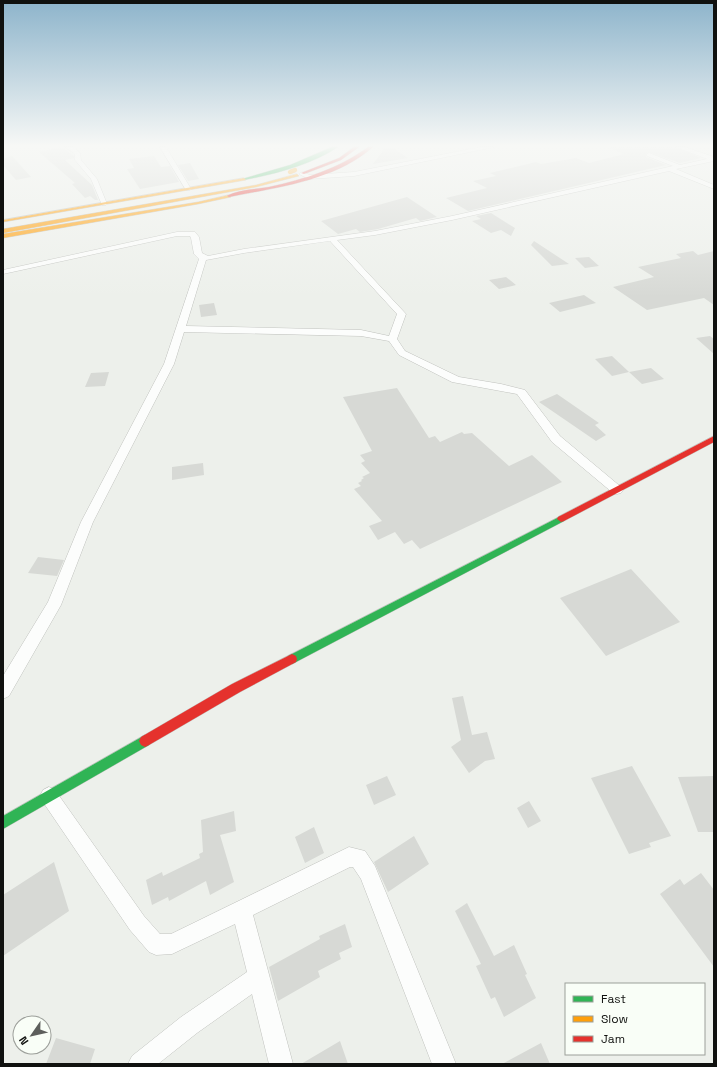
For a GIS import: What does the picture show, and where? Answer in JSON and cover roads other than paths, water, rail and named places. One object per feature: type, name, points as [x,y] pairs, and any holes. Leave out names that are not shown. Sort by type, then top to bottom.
[{"type":"main road","points":[[3,221],[144,197]]},
{"type":"main road","points":[[3,225],[164,197]]},
{"type":"main road","points":[[3,231],[195,197]]},
{"type":"main road","points":[[3,236],[198,203],[218,197]]},
{"type":"main road","points":[[3,823],[236,688],[714,440]]},
{"type":"street","points":[[101,197],[104,204]]},
{"type":"street","points":[[3,272],[177,234],[192,234],[195,237],[198,254],[203,258],[375,233],[452,218],[546,197]]},
{"type":"street","points":[[332,239],[402,314],[392,339]]},
{"type":"street","points":[[3,691],[54,605],[87,522],[169,364],[203,258]]},
{"type":"street","points":[[180,328],[361,333],[392,339],[402,353],[456,380],[501,387],[521,392],[556,439],[617,490]]},
{"type":"street","points":[[49,796],[137,923],[156,945],[172,944],[349,857],[358,858],[368,873],[444,1064]]},
{"type":"street","points":[[242,910],[281,1064]]},
{"type":"street","points":[[140,1064],[190,1025],[259,977]]}]
